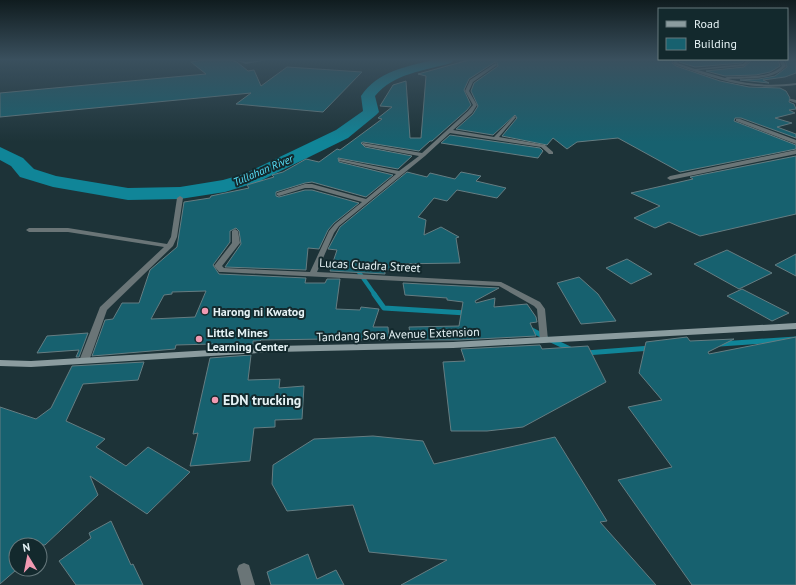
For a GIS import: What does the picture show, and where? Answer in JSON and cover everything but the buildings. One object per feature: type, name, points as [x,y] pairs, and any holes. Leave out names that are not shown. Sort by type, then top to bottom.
[{"type":"main road","name":"Tandang Sora Avenue Extension","points":[[0,363],[31,364],[276,349],[544,340],[796,326]]},
{"type":"street","name":"Lucas Cuadra Street","points":[[469,87],[467,91],[476,105],[422,155],[337,225],[331,232],[313,274],[500,284],[537,304],[541,310],[544,340]]},
{"type":"street","points":[[495,138],[514,117]]},
{"type":"street","points":[[738,120],[796,142]]},
{"type":"street","points":[[449,131],[542,146],[551,153]]},
{"type":"street","points":[[365,144],[422,155]]},
{"type":"street","points":[[670,178],[720,169],[796,152]]},
{"type":"street","points":[[341,160],[399,174]]},
{"type":"street","points":[[279,194],[305,186],[312,186],[367,201]]},
{"type":"street","points":[[84,361],[103,309],[169,246],[174,237],[180,198]]},
{"type":"street","points":[[29,230],[68,230],[169,246]]},
{"type":"street","points":[[235,231],[236,243],[218,266],[222,270],[313,274]]},
{"type":"street","points":[[244,569],[248,585]]},
{"type":"waterway","name":"Tullahan River","points":[[0,152],[17,162],[27,173],[53,181],[128,194],[180,193],[225,186],[251,178],[342,134],[371,112],[368,96],[376,87]]},
{"type":"waterway","points":[[251,178],[264,183]]},
{"type":"waterway","points":[[356,268],[375,295]]},
{"type":"waterway","points":[[374,294],[384,308],[466,313]]},
{"type":"waterway","points":[[528,328],[545,337]]},
{"type":"waterway","points":[[720,344],[796,339]]},
{"type":"waterway","points":[[551,340],[572,350]]},
{"type":"waterway","points":[[586,353],[651,348]]},
{"type":"place","name":"Harong ni Kwatog","points":[[205,311]]},
{"type":"place","name":"Little Mines Learning Center","points":[[199,339]]},
{"type":"place","name":"EDN trucking","points":[[215,400]]}]
